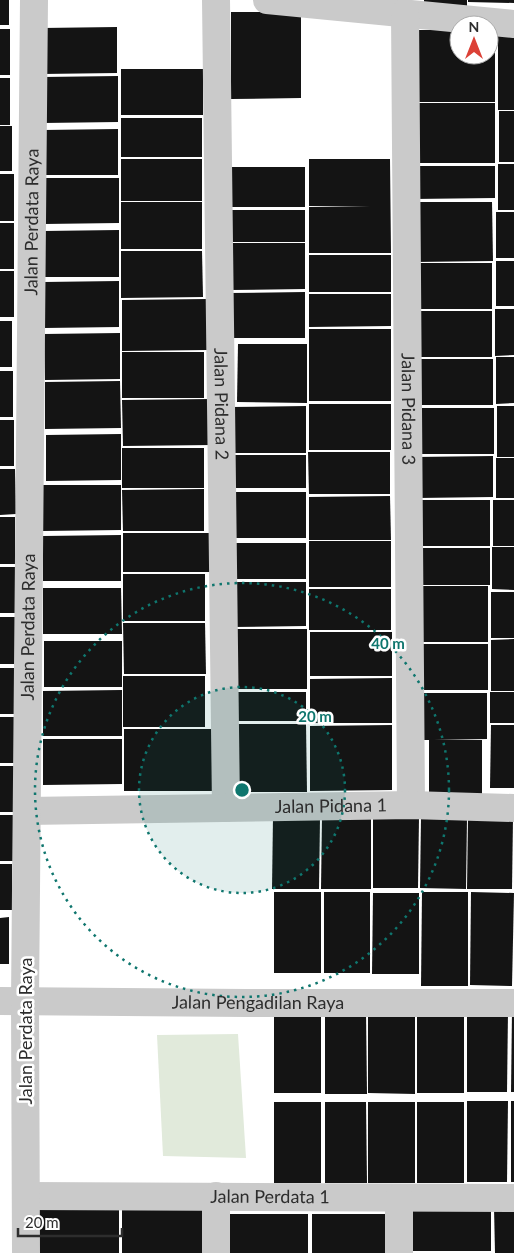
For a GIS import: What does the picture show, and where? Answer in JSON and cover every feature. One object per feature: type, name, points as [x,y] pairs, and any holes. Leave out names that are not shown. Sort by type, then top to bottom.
[{"type":"street","name":"Jalan Perdata Raya","points":[[26,1253],[26,1196],[12,1001],[27,810],[34,0]]},
{"type":"street","name":"Jalan Pidana 2","points":[[216,0],[226,808]]},
{"type":"street","points":[[267,0],[514,24]]},
{"type":"street","name":"Jalan Pidana 3","points":[[406,12],[411,805]]},
{"type":"street","name":"Jalan Pidana 1","points":[[27,810],[411,805],[514,808]]},
{"type":"street","name":"Jalan Pengadilan Raya","points":[[12,1001],[514,1003]]},
{"type":"street","name":"Jalan Perdata 1","points":[[26,1196],[514,1198]]},
{"type":"street","points":[[216,1196],[216,1253]]},
{"type":"street","points":[[399,1198],[399,1253]]},
{"type":"green space","points":[[238,1034],[246,1158],[163,1156],[157,1035]]},
{"type":"building","points":[[0,0],[9,0],[9,25],[0,25]]},
{"type":"building","points":[[424,0],[467,0],[467,6],[424,5]]},
{"type":"building","points":[[468,0],[514,0],[514,3],[468,2]]},
{"type":"building","points":[[231,12],[301,12],[301,98],[231,99]]},
{"type":"building","points":[[117,27],[117,73],[42,74],[42,28]]},
{"type":"building","points":[[0,29],[10,29],[10,75],[0,75]]},
{"type":"building","points":[[413,30],[449,30],[449,65],[495,65],[495,102],[413,102]]},
{"type":"building","points":[[499,35],[514,36],[514,110],[498,110]]},
{"type":"building","points":[[121,69],[203,69],[203,115],[121,115]]},
{"type":"building","points":[[118,76],[118,122],[43,123],[43,77]]},
{"type":"building","points":[[0,78],[10,78],[10,125],[0,125]]},
{"type":"building","points":[[413,103],[495,103],[495,163],[413,163]]},
{"type":"building","points":[[499,111],[514,111],[514,162],[499,162]]},
{"type":"building","points":[[121,118],[202,118],[202,157],[121,157]]},
{"type":"building","points":[[0,126],[12,126],[12,171],[0,171]]},
{"type":"building","points":[[118,129],[118,175],[43,175],[43,130]]},
{"type":"building","points":[[121,159],[202,159],[202,201],[121,201]]},
{"type":"building","points":[[309,159],[390,159],[391,253],[309,253],[309,207],[370,206],[309,206]]},
{"type":"building","points":[[498,164],[514,164],[514,210],[498,210]]},
{"type":"building","points":[[413,166],[495,166],[495,198],[413,199]]},
{"type":"building","points":[[230,167],[305,167],[305,207],[230,207]]},
{"type":"building","points":[[0,174],[14,174],[14,221],[0,221]]},
{"type":"building","points":[[43,178],[119,178],[119,223],[44,224]]},
{"type":"building","points":[[121,202],[202,202],[202,249],[121,249]]},
{"type":"building","points":[[414,202],[492,202],[493,261],[415,262]]},
{"type":"building","points":[[230,210],[305,210],[305,242],[230,242]]},
{"type":"building","points":[[496,212],[514,212],[514,258],[496,258]]},
{"type":"building","points":[[0,223],[14,223],[14,269],[0,269]]},
{"type":"building","points":[[119,230],[119,277],[44,277],[44,231]]},
{"type":"building","points":[[230,243],[305,243],[305,289],[230,290]]},
{"type":"building","points":[[121,251],[202,251],[203,297],[121,298]]},
{"type":"building","points":[[309,255],[391,255],[391,292],[309,292]]},
{"type":"building","points":[[496,261],[514,261],[514,306],[496,306]]},
{"type":"building","points":[[415,263],[492,263],[492,309],[415,309]]},
{"type":"building","points":[[0,271],[14,271],[14,317],[0,317]]},
{"type":"building","points":[[119,281],[119,327],[44,328],[44,282]]},
{"type":"building","points":[[305,292],[305,338],[230,338],[230,293]]},
{"type":"building","points":[[309,294],[391,294],[391,326],[309,327]]},
{"type":"building","points":[[207,299],[208,350],[122,351],[122,300]]},
{"type":"building","points":[[495,309],[514,309],[514,355],[495,356]]},
{"type":"building","points":[[416,311],[492,311],[492,357],[416,357]]},
{"type":"building","points":[[0,321],[12,321],[12,367],[0,367]]},
{"type":"building","points":[[309,329],[391,329],[391,401],[309,401]]},
{"type":"building","points":[[120,333],[120,379],[45,380],[44,334]]},
{"type":"building","points":[[238,344],[307,344],[307,403],[237,402]]},
{"type":"building","points":[[122,352],[204,352],[204,398],[122,398]]},
{"type":"building","points":[[496,357],[514,357],[514,403],[496,404]]},
{"type":"building","points":[[416,359],[493,359],[493,405],[416,405]]},
{"type":"building","points":[[0,371],[13,371],[13,417],[0,417]]},
{"type":"building","points":[[120,381],[121,428],[45,429],[45,382]]},
{"type":"building","points":[[211,399],[212,445],[123,446],[122,400]]},
{"type":"building","points":[[309,404],[391,404],[391,450],[309,450]]},
{"type":"building","points":[[306,406],[306,453],[231,453],[231,407]]},
{"type":"building","points":[[497,406],[514,406],[514,457],[497,457]]},
{"type":"building","points":[[416,408],[494,408],[494,454],[417,454]]},
{"type":"building","points":[[0,420],[14,420],[14,466],[0,466]]},
{"type":"building","points":[[121,434],[121,480],[46,481],[46,435]]},
{"type":"building","points":[[122,448],[204,448],[204,488],[122,488]]},
{"type":"building","points":[[308,452],[390,452],[390,494],[309,494]]},
{"type":"building","points":[[231,455],[306,455],[306,488],[231,488]]},
{"type":"building","points":[[493,456],[493,497],[417,498],[416,457]]},
{"type":"building","points":[[496,458],[514,458],[514,498],[496,498]]},
{"type":"building","points":[[0,469],[15,469],[16,514],[0,515]]},
{"type":"building","points":[[42,485],[121,485],[121,530],[43,531]]},
{"type":"building","points":[[204,489],[204,531],[123,531],[122,490]]},
{"type":"building","points":[[231,492],[306,492],[306,538],[231,538]]},
{"type":"building","points":[[390,496],[391,540],[309,540],[309,497]]},
{"type":"building","points":[[417,500],[490,500],[490,546],[417,546]]},
{"type":"building","points":[[493,500],[514,500],[514,546],[493,546]]},
{"type":"building","points":[[0,517],[15,517],[15,564],[0,564]]},
{"type":"building","points":[[123,533],[210,533],[210,572],[123,572]]},
{"type":"building","points":[[121,535],[121,581],[43,581],[43,536]]},
{"type":"building","points":[[309,541],[391,541],[391,587],[309,587]]},
{"type":"building","points":[[231,543],[306,543],[306,579],[231,579]]},
{"type":"building","points":[[492,547],[514,547],[514,590],[492,589]]},
{"type":"building","points":[[417,548],[490,548],[490,585],[417,585]]},
{"type":"building","points":[[0,567],[15,567],[15,613],[0,613]]},
{"type":"building","points":[[123,574],[205,574],[205,621],[123,621]]},
{"type":"building","points":[[232,582],[306,582],[306,626],[232,627]]},
{"type":"building","points":[[417,586],[488,586],[488,642],[417,642]]},
{"type":"building","points":[[43,588],[121,588],[122,634],[43,634]]},
{"type":"building","points":[[309,589],[391,589],[391,630],[309,630]]},
{"type":"building","points":[[491,592],[514,592],[514,638],[491,638]]},
{"type":"building","points":[[0,617],[15,617],[15,664],[0,664]]},
{"type":"building","points":[[123,623],[205,623],[206,674],[124,674]]},
{"type":"building","points":[[233,629],[307,629],[307,689],[233,689]]},
{"type":"building","points":[[310,632],[392,632],[392,676],[310,676]]},
{"type":"building","points":[[514,639],[514,691],[491,691],[491,640]]},
{"type":"building","points":[[44,641],[122,641],[122,687],[44,687]]},
{"type":"building","points":[[417,644],[488,644],[488,690],[417,690]]},
{"type":"building","points":[[0,668],[15,668],[15,714],[0,714]]},
{"type":"building","points":[[123,676],[205,676],[205,727],[123,727]]},
{"type":"building","points":[[392,678],[392,723],[310,723],[310,679]]},
{"type":"building","points":[[122,690],[122,736],[43,736],[43,691]]},
{"type":"building","points":[[232,692],[306,692],[306,721],[232,721]]},
{"type":"building","points":[[490,692],[514,692],[514,723],[490,723]]},
{"type":"building","points":[[417,693],[487,693],[487,739],[434,740],[482,740],[482,795],[429,795],[429,740],[418,740]]},
{"type":"building","points":[[0,717],[15,717],[15,763],[0,763]]},
{"type":"building","points":[[232,724],[306,724],[307,792],[233,792]]},
{"type":"building","points":[[392,725],[392,790],[310,791],[310,726]]},
{"type":"building","points":[[491,725],[514,725],[514,788],[490,788]]},
{"type":"building","points":[[124,729],[212,729],[212,791],[124,791]]},
{"type":"building","points":[[43,739],[122,739],[122,784],[43,785]]},
{"type":"building","points":[[0,766],[15,766],[15,812],[0,812]]},
{"type":"building","points":[[0,815],[14,815],[14,861],[0,861]]},
{"type":"building","points":[[273,817],[320,818],[319,889],[272,889]]},
{"type":"building","points":[[322,817],[371,818],[371,889],[321,889]]},
{"type":"building","points":[[373,817],[419,817],[418,888],[373,888]]},
{"type":"building","points":[[421,817],[467,818],[466,889],[420,888]]},
{"type":"building","points":[[468,817],[513,818],[512,889],[467,889]]},
{"type":"building","points":[[0,864],[12,864],[12,910],[0,910]]},
{"type":"building","points":[[274,892],[321,892],[321,973],[274,973]]},
{"type":"building","points":[[324,892],[370,892],[370,973],[324,973]]},
{"type":"building","points":[[422,892],[468,892],[468,986],[421,986]]},
{"type":"building","points":[[471,892],[514,893],[512,986],[470,985]]},
{"type":"building","points":[[373,893],[419,893],[419,974],[372,974]]},
{"type":"building","points":[[9,917],[9,964],[0,964],[0,918]]},
{"type":"building","points":[[467,1011],[508,1011],[507,1092],[467,1092]]},
{"type":"building","points":[[512,1011],[514,1011],[514,1092],[511,1092]]},
{"type":"building","points":[[274,1012],[321,1012],[321,1093],[274,1093]]},
{"type":"building","points":[[366,1012],[367,1094],[325,1094],[325,1013]]},
{"type":"building","points":[[368,1012],[415,1012],[415,1094],[368,1093]]},
{"type":"building","points":[[417,1012],[464,1012],[464,1093],[417,1093]]},
{"type":"building","points":[[467,1101],[508,1101],[507,1182],[467,1182]]},
{"type":"building","points":[[511,1101],[514,1101],[514,1182],[511,1182]]},
{"type":"building","points":[[274,1102],[321,1102],[321,1183],[274,1183]]},
{"type":"building","points":[[325,1102],[366,1102],[367,1183],[325,1183]]},
{"type":"building","points":[[368,1102],[415,1102],[415,1183],[368,1183]]},
{"type":"building","points":[[417,1102],[464,1102],[464,1183],[417,1183]]},
{"type":"building","points":[[409,1205],[491,1205],[491,1251],[409,1251]]},
{"type":"building","points":[[494,1207],[514,1207],[514,1253],[495,1253]]},
{"type":"building","points":[[122,1209],[204,1209],[204,1253],[122,1253]]},
{"type":"building","points":[[38,1210],[119,1210],[119,1253],[38,1253]]},
{"type":"building","points":[[226,1214],[308,1214],[308,1253],[226,1253]]},
{"type":"building","points":[[312,1214],[394,1214],[394,1253],[312,1253]]}]
